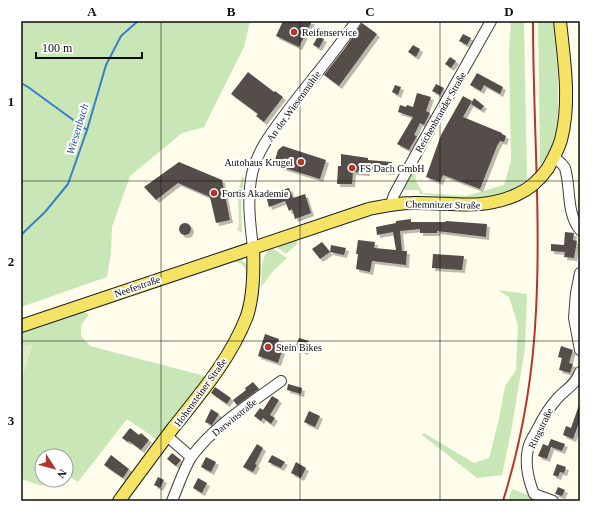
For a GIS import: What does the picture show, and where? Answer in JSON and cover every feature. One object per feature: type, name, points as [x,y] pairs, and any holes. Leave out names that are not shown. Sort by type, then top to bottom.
[{"type":"main road","name":"Chemnitzer Straße","points":[[253,247],[352,214],[391,204],[414,203],[470,206],[497,202],[526,190],[538,181],[551,163],[561,140],[565,116],[565,77],[560,21]]},
{"type":"main road","name":"Neefestraße","points":[[21,326],[253,247]]},
{"type":"main road","name":"Hohensteiner Straße","points":[[118,501],[209,383],[232,348],[247,316],[251,301],[253,247]]},
{"type":"street","name":"An der Wiesenmühle","points":[[253,247],[250,195],[252,174],[258,158],[272,132],[356,21]]},
{"type":"street","name":"Reichenbrander Straße","points":[[391,204],[394,194],[491,21]]},
{"type":"street","points":[[551,163],[562,164],[565,168],[571,210],[574,220],[580,230]]},
{"type":"street","points":[[580,273],[576,293],[574,318],[580,350]]},
{"type":"street","name":"Ringstraße","points":[[553,501],[534,494],[528,480],[527,462],[529,446],[544,415],[558,397],[575,382],[580,372]]},
{"type":"street","name":"Darwinstraße","points":[[172,501],[191,457],[224,424],[281,381]]},
{"type":"street","points":[[168,436],[191,457]]},
{"type":"green space","points":[[21,21],[250,21],[244,47],[204,127],[182,133],[130,176],[112,227],[111,252],[107,277],[21,307]]},
{"type":"green space","points":[[511,21],[524,21],[527,180],[513,188],[488,197],[449,197],[420,194],[419,190],[400,190],[413,168],[415,170],[416,181],[423,193],[466,196],[504,185],[511,161],[509,52]]},
{"type":"green space","points":[[538,21],[553,21],[558,74],[557,130],[551,149],[540,166]]},
{"type":"green space","points":[[242,177],[244,177],[241,206],[242,233],[237,230],[239,225],[238,193]]},
{"type":"green space","points":[[296,238],[297,244],[286,254],[278,248],[277,245]]},
{"type":"green space","points":[[273,247],[287,258],[274,270],[261,287],[263,259],[265,254]]},
{"type":"green space","points":[[237,259],[241,259],[247,265],[247,295],[242,317],[218,363],[160,438],[156,439],[127,419],[78,482],[74,479],[74,448],[34,448],[34,483],[21,479],[21,380],[32,345],[21,348],[21,332],[83,312],[89,314],[81,325],[81,336],[90,346],[205,376],[213,367],[227,345],[242,307],[245,295],[246,272],[242,264],[235,262]]},
{"type":"green space","points":[[498,290],[527,294],[525,348],[502,475],[477,478],[422,435],[424,433],[474,463],[489,458],[499,419],[505,386],[516,370],[518,325],[509,297]]},
{"type":"green space","points":[[32,345],[21,380],[21,348]]},
{"type":"green space","points":[[512,489],[544,501],[508,501]]},
{"type":"building","points":[[283,21],[312,21],[299,47],[276,36]]},
{"type":"building","points":[[362,23],[377,34],[339,86],[324,75]]},
{"type":"building","points":[[463,34],[471,38],[467,45],[459,41]]},
{"type":"building","points":[[318,36],[324,39],[319,48],[313,45]]},
{"type":"building","points":[[413,45],[420,49],[416,57],[408,52]]},
{"type":"building","points":[[450,57],[456,61],[451,68],[445,64]]},
{"type":"building","points":[[248,72],[283,97],[264,122],[256,116],[258,114],[231,94]]},
{"type":"building","points":[[477,73],[503,87],[500,94],[484,85],[481,91],[470,85]]},
{"type":"building","points":[[436,84],[444,88],[440,95],[432,91]]},
{"type":"building","points":[[395,85],[401,87],[398,95],[392,92]]},
{"type":"building","points":[[417,93],[431,97],[426,111],[430,113],[424,125],[420,123],[414,135],[417,136],[409,150],[397,144],[413,117],[398,112],[400,105],[413,107]]},
{"type":"building","points":[[463,96],[472,101],[463,117],[506,136],[504,142],[500,141],[497,146],[480,189],[443,175],[440,182],[426,177],[441,135]]},
{"type":"building","points":[[474,98],[484,106],[481,110],[471,104]]},
{"type":"building","points":[[283,146],[326,160],[320,179],[278,166],[275,160],[278,150]]},
{"type":"building","name":"FS Dach GmbH","points":[[341,154],[368,158],[368,160],[392,162],[391,172],[367,170],[367,173],[353,172],[352,184],[337,184],[338,166],[341,166]]},
{"type":"building","name":"Fortis Akademie","points":[[179,162],[222,180],[230,220],[216,223],[210,197],[178,183],[156,200],[144,187]]},
{"type":"building","points":[[289,188],[293,198],[305,194],[311,213],[295,219],[292,209],[289,211],[285,201],[269,207],[265,192],[272,191],[272,193]]},
{"type":"building","points":[[411,219],[411,222],[446,221],[487,224],[486,237],[437,231],[437,233],[420,233],[420,229],[400,231],[402,251],[407,251],[406,265],[372,261],[370,272],[356,269],[358,240],[375,242],[374,248],[396,250],[393,232],[377,235],[376,227],[396,223],[396,221]]},
{"type":"building","points":[[183,223],[187,223],[191,229],[187,235],[183,235],[179,231],[179,227]]},
{"type":"building","points":[[565,232],[574,233],[573,240],[577,241],[574,258],[564,257],[565,252],[551,251],[551,244],[564,245]]},
{"type":"building","points":[[322,242],[330,252],[320,259],[312,249]]},
{"type":"building","points":[[331,245],[346,248],[344,255],[330,252]]},
{"type":"building","points":[[433,254],[464,256],[462,270],[432,268]]},
{"type":"building","points":[[265,334],[279,339],[276,349],[282,351],[278,363],[258,356]]},
{"type":"building","points":[[299,338],[309,341],[305,352],[295,348]]},
{"type":"building","points":[[561,346],[573,350],[569,363],[573,364],[570,373],[559,370],[562,358],[558,357]]},
{"type":"building","points":[[253,382],[259,389],[237,405],[233,400],[246,390],[245,388]]},
{"type":"building","points":[[288,384],[302,388],[301,394],[287,390]]},
{"type":"building","points":[[215,387],[231,398],[227,404],[211,393]]},
{"type":"building","points":[[272,396],[279,400],[270,415],[275,418],[271,424],[263,418],[261,421],[254,416],[260,408],[263,410]]},
{"type":"building","points":[[579,405],[580,420],[573,439],[563,435],[566,426],[571,428]]},
{"type":"building","points":[[211,409],[219,414],[212,425],[205,422]]},
{"type":"building","points":[[309,411],[320,416],[315,427],[304,422]]},
{"type":"building","points":[[130,428],[139,435],[141,433],[149,440],[141,450],[129,441],[128,442],[122,438]]},
{"type":"building","points":[[551,439],[565,444],[562,451],[551,447],[547,459],[538,456],[543,444],[548,446]]},
{"type":"building","points":[[257,444],[263,448],[255,464],[257,465],[253,472],[243,467]]},
{"type":"building","points":[[172,453],[181,460],[176,466],[167,459]]},
{"type":"building","points":[[111,455],[129,469],[123,478],[104,465]]},
{"type":"building","points":[[272,455],[285,462],[281,468],[268,462]]},
{"type":"building","points":[[206,457],[216,462],[211,472],[201,467]]},
{"type":"building","points":[[296,462],[306,468],[301,478],[291,473]]},
{"type":"building","points":[[557,464],[566,467],[564,473],[560,472],[558,477],[553,475]]},
{"type":"building","points":[[158,477],[164,480],[160,488],[154,485]]},
{"type":"building","points":[[198,478],[207,483],[202,493],[193,488]]},
{"type":"building","points":[[558,487],[565,490],[562,496],[555,494]]},
{"type":"waterway","name":"Wiesenbach","points":[[21,235],[45,212],[68,184],[87,130],[106,65],[121,36],[138,21]]},
{"type":"waterway","points":[[21,83],[87,130]]},
{"type":"railway","points":[[503,501],[516,455],[526,407],[536,311],[538,238],[533,21]]},
{"type":"place","name":"Reifenservice","points":[[294,32]]},
{"type":"place","name":"Autohaus Krugel","points":[[301,162]]},
{"type":"place","name":"FS Dach GmbH","points":[[352,168]]},
{"type":"place","name":"Fortis Akademie","points":[[214,193]]},
{"type":"place","name":"Stein Bikes","points":[[268,347]]}]
